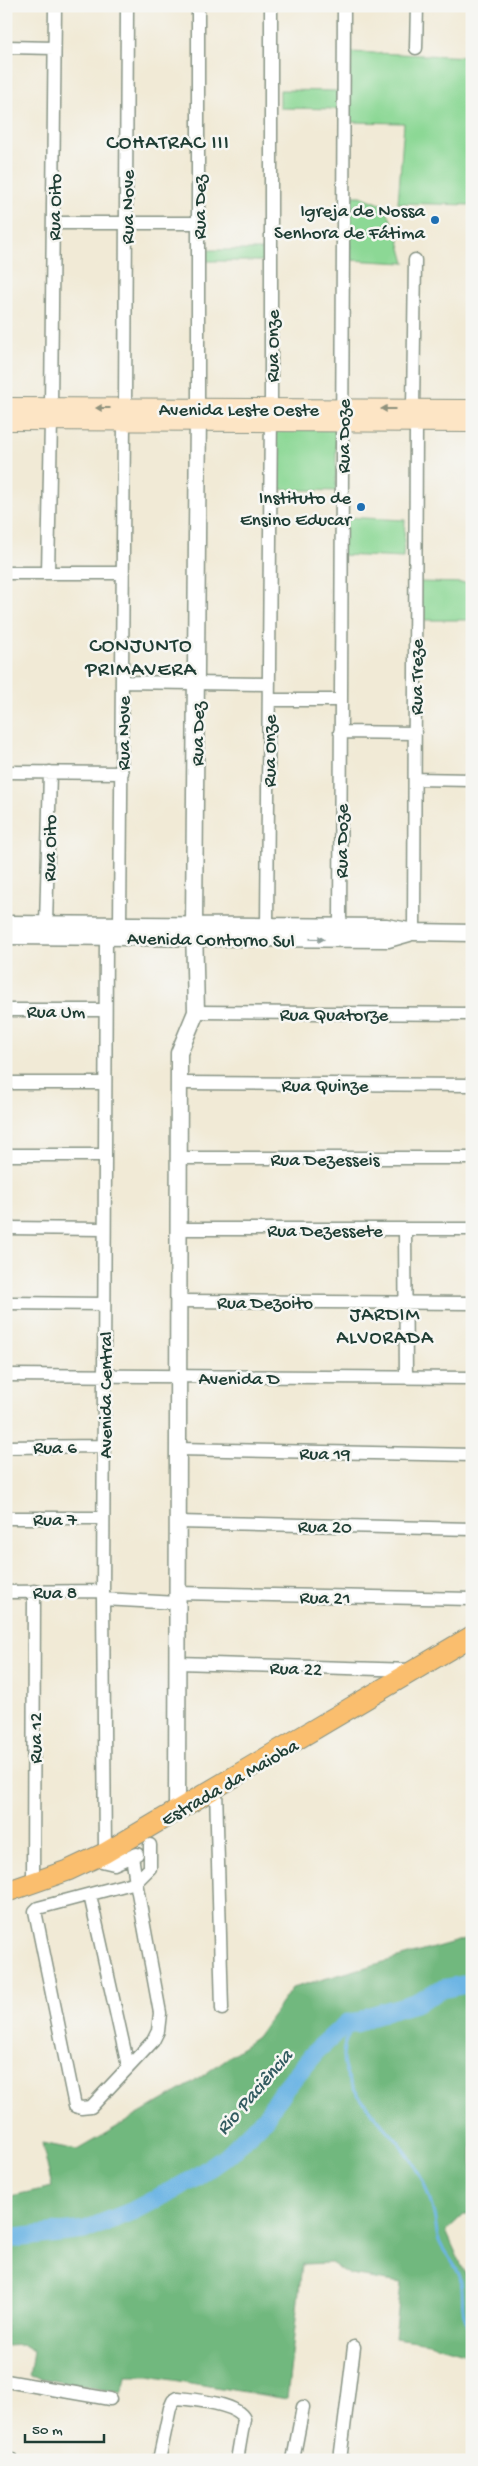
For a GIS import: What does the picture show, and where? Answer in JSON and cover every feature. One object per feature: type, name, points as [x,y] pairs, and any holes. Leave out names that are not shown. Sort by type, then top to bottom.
[{"type":"main road","name":"Avenida Leste Oeste","points":[[6,407],[51,414]]},
{"type":"main road","name":"Avenida Leste Oeste","points":[[414,416],[472,409]]},
{"type":"main road","name":"Avenida Leste Oeste","points":[[6,421],[51,414],[125,414],[414,416],[472,423]]},
{"type":"main road","name":"Estrada da Maioba","points":[[6,1892],[33,1884],[150,1836],[177,1811],[472,1636]]},
{"type":"main road","name":"Estrada da Maioba","points":[[444,1653],[472,1648]]},
{"type":"street","name":"Rua Oito","points":[[48,573],[55,6]]},
{"type":"street","name":"Rua Nove","points":[[120,925],[127,6]]},
{"type":"street","name":"Rua Dez","points":[[194,932],[198,415],[198,6]]},
{"type":"street","name":"Rua Onze","points":[[267,926],[271,415],[271,6]]},
{"type":"street","name":"Rua Doze","points":[[340,926],[344,6]]},
{"type":"street","points":[[416,6],[416,48]]},
{"type":"street","points":[[6,47],[54,48]]},
{"type":"street","points":[[53,223],[198,223]]},
{"type":"street","name":"Rua Treze","points":[[414,932],[415,260]]},
{"type":"street","points":[[6,573],[123,573]]},
{"type":"street","points":[[122,682],[269,684]]},
{"type":"street","points":[[269,700],[340,700]]},
{"type":"street","points":[[340,732],[415,733]]},
{"type":"street","points":[[6,772],[122,773]]},
{"type":"street","name":"Rua Oito","points":[[46,925],[50,772]]},
{"type":"street","points":[[415,779],[472,780]]},
{"type":"street","name":"Avenida Contorno Sul","points":[[6,924],[120,925],[194,932],[388,940],[414,932]]},
{"type":"street","name":"Avenida Contorno Sul","points":[[6,936],[106,937],[267,926],[386,927],[414,932],[472,933]]},
{"type":"street","points":[[177,1811],[179,1083],[180,1045],[196,1012],[194,932]]},
{"type":"street","name":"Avenida Central","points":[[99,1856],[103,1595],[106,937]]},
{"type":"street","name":"Rua Um","points":[[6,1010],[105,1010]]},
{"type":"street","name":"Rua Quatorze","points":[[196,1012],[472,1014]]},
{"type":"street","points":[[6,1083],[105,1083]]},
{"type":"street","name":"Rua Quinze","points":[[179,1083],[472,1085]]},
{"type":"street","points":[[6,1155],[105,1155]]},
{"type":"street","name":"Rua Dezesseis","points":[[179,1158],[472,1158]]},
{"type":"street","points":[[6,1228],[104,1229]]},
{"type":"street","name":"Rua Dezessete","points":[[179,1229],[472,1229]]},
{"type":"street","points":[[405,1229],[406,1378]]},
{"type":"street","name":"Rua Dezoito","points":[[178,1301],[472,1303]]},
{"type":"street","points":[[6,1304],[104,1304]]},
{"type":"street","name":"Avenida D","points":[[6,1375],[472,1378]]},
{"type":"street","name":"Rua 6","points":[[6,1446],[104,1446]]},
{"type":"street","name":"Rua 19","points":[[178,1449],[472,1455]]},
{"type":"street","name":"Rua 7","points":[[6,1518],[103,1518]]},
{"type":"street","name":"Rua 20","points":[[178,1522],[472,1529]]},
{"type":"street","name":"Rua 8","points":[[6,1592],[34,1591],[178,1598]]},
{"type":"street","name":"Rua 12","points":[[33,1884],[34,1591]]},
{"type":"street","name":"Rua 21","points":[[178,1598],[472,1598]]},
{"type":"street","name":"Rua 22","points":[[178,1663],[415,1670]]},
{"type":"street","points":[[216,1789],[222,2009]]},
{"type":"street","points":[[99,1856],[114,1864],[146,1850],[150,1836]]},
{"type":"street","points":[[132,1856],[136,1882],[160,2013],[158,2031],[153,2041],[91,2106],[81,2108],[75,2106],[35,1911],[38,1908],[136,1882],[150,1868],[150,1836]]},
{"type":"street","points":[[90,1895],[128,2066]]},
{"type":"street","points":[[340,2460],[354,2347]]},
{"type":"street","points":[[8,2380],[110,2399]]},
{"type":"street","points":[[159,2460],[170,2408],[173,2401],[178,2398],[237,2409],[244,2419],[236,2460]]},
{"type":"street","points":[[293,2460],[304,2407]]},
{"type":"street","points":[[6,2459],[12,2460]]},
{"type":"green space","points":[[349,52],[472,57],[472,205],[398,203],[404,123],[350,122]]},
{"type":"green space","points":[[280,90],[341,91],[341,109],[280,108]]},
{"type":"green space","points":[[349,196],[361,196],[385,206],[398,237],[405,263],[350,260]]},
{"type":"green space","points":[[204,250],[266,250],[265,261],[204,261]]},
{"type":"green space","points":[[336,427],[336,491],[274,489],[275,428]]},
{"type":"green space","points":[[344,517],[405,520],[403,558],[342,555]]},
{"type":"green space","points":[[417,582],[472,583],[472,620],[416,620]]},
{"type":"green space","points":[[472,1937],[472,2214],[464,2214],[446,2231],[472,2289],[472,2364],[464,2353],[429,2343],[395,2338],[401,2283],[350,2275],[331,2263],[302,2264],[287,2399],[148,2376],[125,2376],[122,2393],[29,2376],[33,2351],[23,2345],[6,2346],[6,2197],[52,2187],[42,2143],[77,2150],[191,2084],[257,2037],[292,1988]]},
{"type":"waterway","name":"Rio Paciência","points":[[6,2239],[85,2230],[133,2211],[192,2180],[229,2154],[265,2118],[282,2092],[316,2051],[347,2023],[357,2023],[370,2016],[415,2003],[442,1989],[472,1983]]},
{"type":"waterway","points":[[357,2023],[346,2041],[343,2059],[348,2076],[357,2093],[398,2141],[421,2177],[432,2207],[440,2243],[460,2277],[463,2311],[472,2332]]},
{"type":"place","name":"Igreja de Nossa Senhora de Fátima","points":[[435,220]]},
{"type":"place","name":"Instituto de Ensino Educar","points":[[361,507]]},
{"type":"district","name":"COHATRAC III","points":[[168,141]]},
{"type":"district","name":"CONJUNTO PRIMAVERA","points":[[141,656]]},
{"type":"district","name":"JARDIM ALVORADA","points":[[385,1324]]}]
